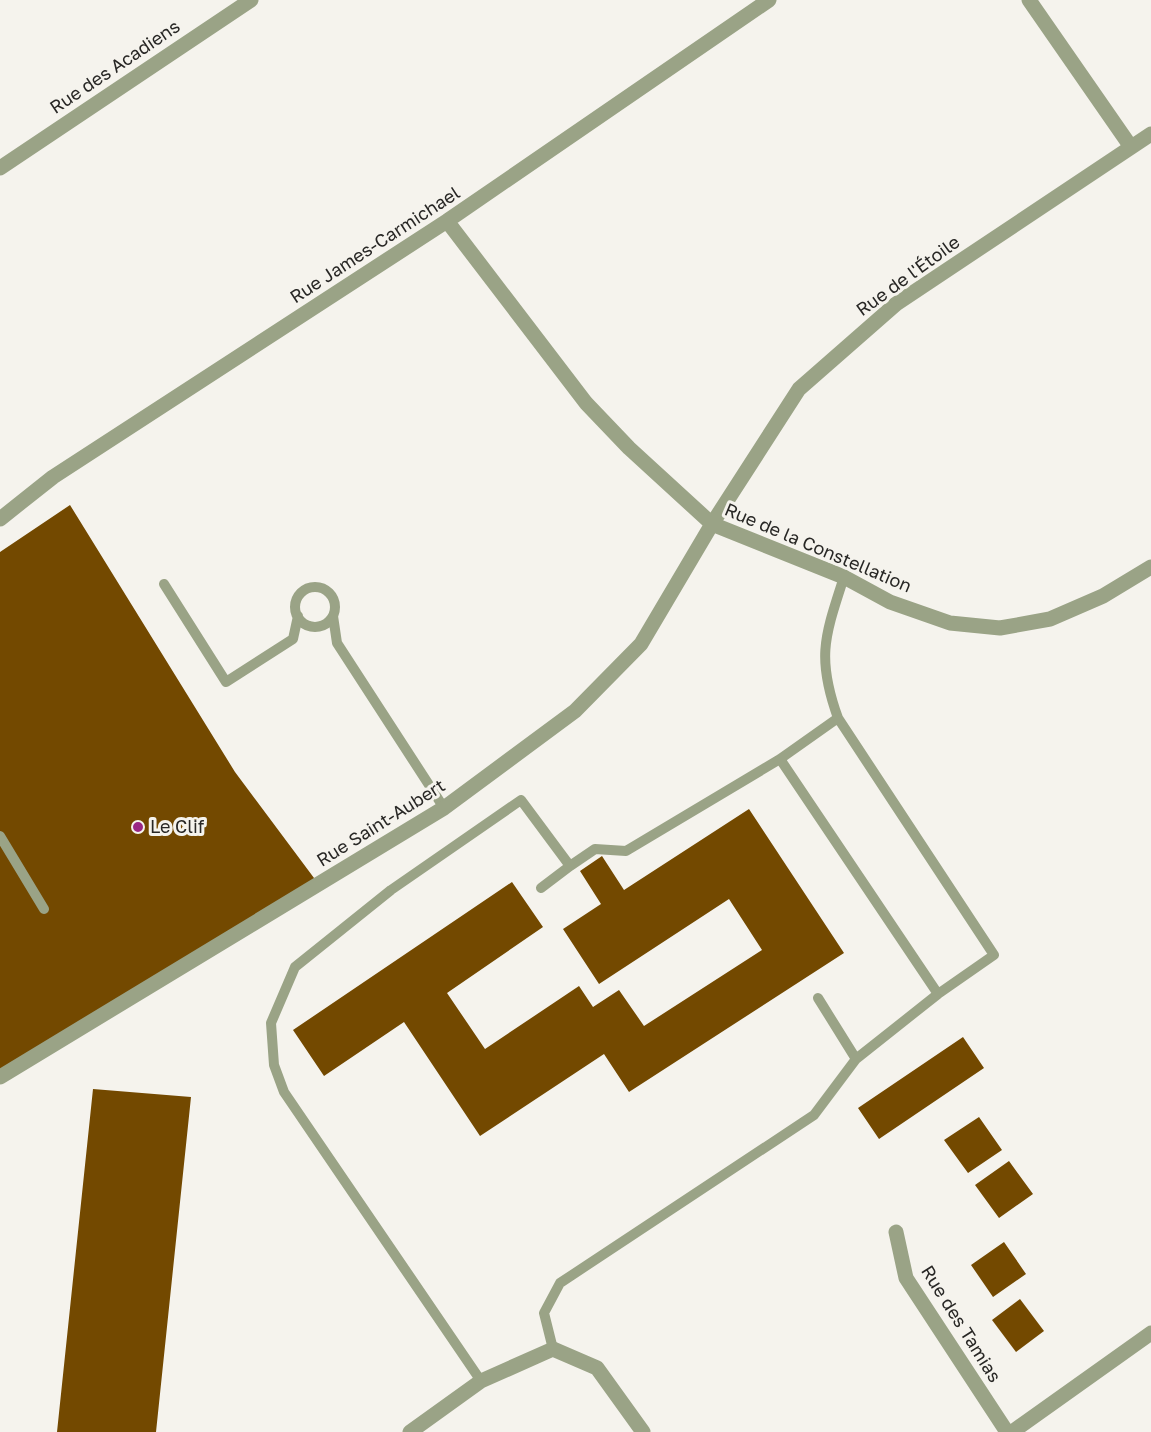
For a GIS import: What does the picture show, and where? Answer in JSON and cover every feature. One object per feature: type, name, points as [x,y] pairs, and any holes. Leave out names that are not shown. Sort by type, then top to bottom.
[{"type":"street","name":"Rue des Acadiens","points":[[0,168],[251,0]]},
{"type":"street","name":"Rue James-Carmichael","points":[[0,519],[53,477],[447,221],[769,0]]},
{"type":"street","points":[[1029,0],[1131,147]]},
{"type":"street","name":"Rue de l'Étoile","points":[[712,524],[799,389],[896,304],[1151,134]]},
{"type":"street","name":"Rue de la Constellation","points":[[447,221],[586,403],[629,448],[712,524],[844,577],[890,602],[951,623],[1000,628],[1050,619],[1103,596],[1151,567]]},
{"type":"street","name":"Rue Saint-Aubert","points":[[0,1077],[444,808],[575,711],[641,644],[712,524]]},
{"type":"street","name":"Rue des Tamias","points":[[896,1232],[906,1278],[1007,1432]]},
{"type":"street","points":[[1012,1432],[1151,1333]]},
{"type":"street","points":[[410,1432],[481,1381],[553,1349],[597,1368],[643,1432]]},
{"type":"lane","points":[[553,1349],[544,1313],[560,1283],[814,1115],[856,1059],[938,994],[994,955],[838,718],[826,685],[825,639],[844,577]]},
{"type":"lane","points":[[164,584],[226,682],[293,639],[298,616],[295,603],[304,590],[318,586],[330,592],[334,598],[333,616],[337,644],[444,808]]},
{"type":"lane","points":[[298,616],[308,625],[318,627],[333,616]]},
{"type":"lane","points":[[541,888],[595,849],[626,851],[780,759],[838,718]]},
{"type":"lane","points":[[780,759],[938,994]]},
{"type":"lane","points":[[481,1381],[284,1092],[274,1065],[271,1023],[295,967],[391,890],[521,800],[570,866]]},
{"type":"lane","points":[[0,836],[44,909]]},
{"type":"lane","points":[[818,998],[856,1059]]},
{"type":"building","name":"Le Clif","points":[[70,505],[235,772],[317,882],[0,1071],[0,552]]},
{"type":"building","points":[[749,809],[844,953],[629,1092],[604,1054],[480,1136],[404,1022],[324,1076],[293,1030],[512,882],[543,927],[447,993],[485,1049],[579,986],[593,1007],[619,990],[644,1026],[762,950],[729,899],[599,984],[563,929],[601,904],[580,871],[602,856],[624,890]]},
{"type":"building","points":[[963,1037],[984,1068],[879,1139],[858,1108]]},
{"type":"building","points":[[93,1089],[191,1097],[156,1432],[57,1432]]},
{"type":"building","points":[[979,1117],[1002,1150],[968,1173],[944,1140]]},
{"type":"building","points":[[1009,1161],[1033,1194],[999,1218],[975,1185]]},
{"type":"building","points":[[1004,1242],[1026,1274],[993,1297],[971,1265]]},
{"type":"building","points":[[1020,1299],[1044,1331],[1016,1352],[992,1320]]},
{"type":"place","name":"Le Clif","points":[[138,827]]}]
